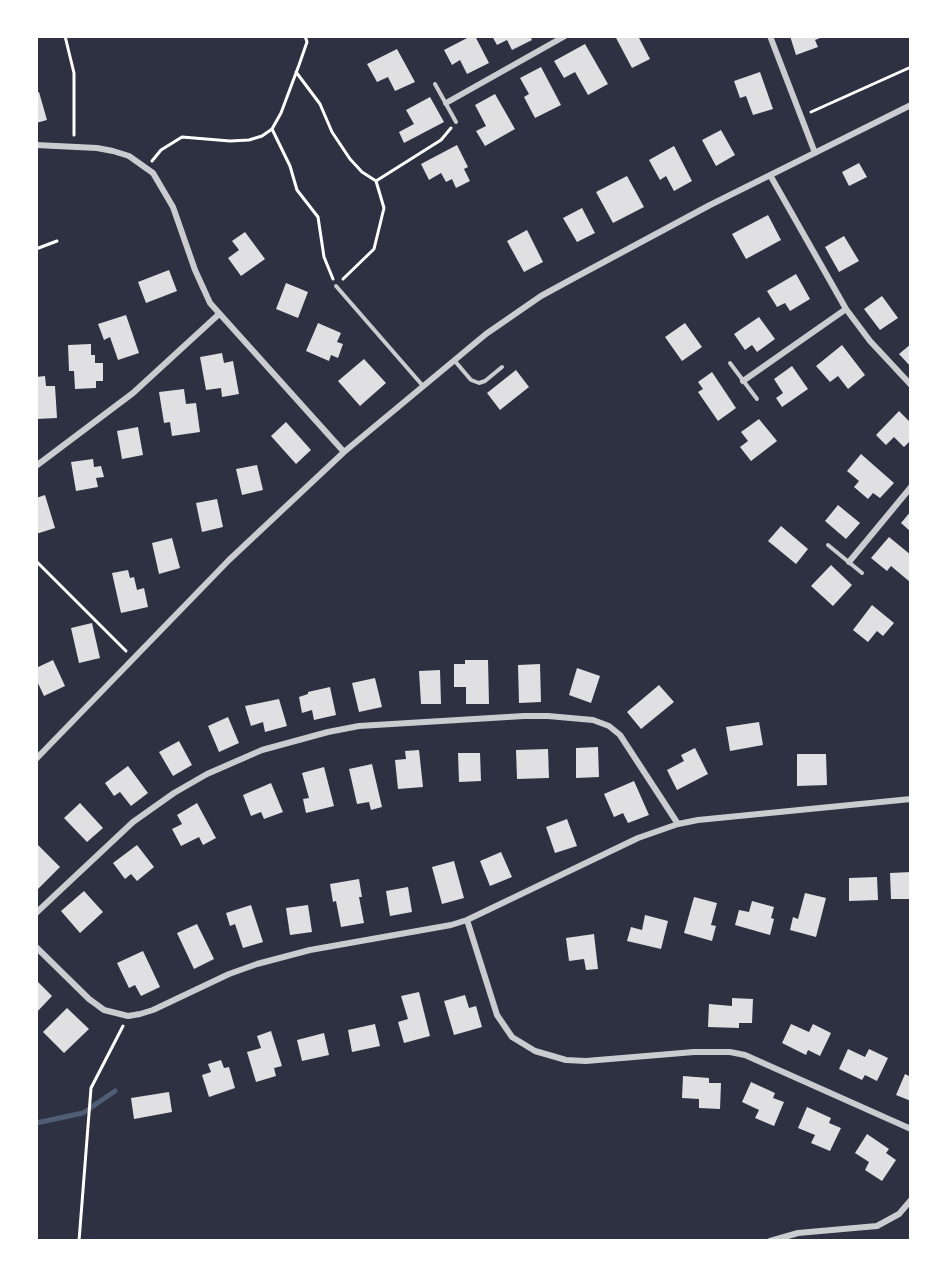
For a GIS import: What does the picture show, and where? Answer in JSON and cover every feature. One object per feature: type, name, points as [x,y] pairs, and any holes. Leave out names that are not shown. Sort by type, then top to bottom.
[{"type":"street","points":[[446,103],[565,36]]},
{"type":"street","points":[[770,36],[815,153]]},
{"type":"street","points":[[36,759],[229,560],[344,452],[486,334],[541,296],[770,174],[911,105]]},
{"type":"street","points":[[36,145],[97,148],[129,156],[147,168],[162,186],[173,207],[204,293],[218,315],[344,452]]},
{"type":"street","points":[[770,174],[846,309],[870,340],[911,385]]},
{"type":"street","points":[[743,381],[846,309]]},
{"type":"street","points":[[36,466],[133,393],[218,315]]},
{"type":"street","points":[[849,562],[911,487]]},
{"type":"street","points":[[36,913],[133,822],[199,779],[262,750],[359,726],[524,716],[592,720],[609,726],[620,735],[678,824]]},
{"type":"street","points":[[36,947],[89,999],[104,1010],[128,1016],[153,1010],[229,974],[257,964],[310,950],[451,925],[467,920],[638,838],[678,824],[698,820],[911,799]]},
{"type":"street","points":[[467,920],[497,1015],[512,1037],[535,1051],[550,1057],[586,1061],[694,1052],[745,1054],[911,1129]]},
{"type":"street","points":[[902,1125],[911,1134]]},
{"type":"street","points":[[770,1241],[798,1233],[877,1226],[899,1214],[911,1200]]},
{"type":"lane","points":[[435,84],[456,122]]},
{"type":"lane","points":[[336,286],[423,386]]},
{"type":"lane","points":[[454,360],[471,380],[479,383],[502,367]]},
{"type":"lane","points":[[730,363],[757,399]]},
{"type":"lane","points":[[828,545],[862,573]]},
{"type":"path","points":[[65,36],[74,73],[74,147]]},
{"type":"path","points":[[147,168],[161,150],[182,137],[230,141],[249,140],[262,136],[272,129],[281,113],[307,42],[305,36]]},
{"type":"path","points":[[801,117],[911,68]]},
{"type":"path","points":[[272,129],[290,166],[297,190],[318,216],[324,257],[336,286],[374,249],[384,208],[376,181],[362,172],[350,159],[332,132],[320,104],[296,72]]},
{"type":"path","points":[[376,181],[441,140],[456,122]]},
{"type":"path","points":[[36,249],[57,241]]},
{"type":"path","points":[[36,561],[133,659]]},
{"type":"path","points":[[79,1241],[91,1088],[128,1016]]},
{"type":"building","points":[[475,36],[489,63],[467,74],[460,60],[452,65],[444,50]]},
{"type":"building","points":[[492,36],[530,36],[532,40],[512,50],[507,40],[497,45]]},
{"type":"building","points":[[615,36],[638,36],[650,59],[632,68]]},
{"type":"building","points":[[790,36],[825,36],[815,40],[818,47],[796,55]]},
{"type":"building","points":[[585,44],[608,84],[588,95],[575,72],[564,78],[554,61]]},
{"type":"building","points":[[397,49],[415,82],[395,91],[388,77],[377,82],[367,64]]},
{"type":"building","points":[[541,67],[561,105],[535,118],[524,97],[529,94],[520,78]]},
{"type":"building","points":[[760,72],[773,109],[753,115],[746,96],[740,98],[734,81]]},
{"type":"building","points":[[39,92],[47,120],[36,123],[36,93]]},
{"type":"building","points":[[495,94],[515,129],[485,146],[476,131],[486,126],[475,105]]},
{"type":"building","points":[[430,97],[444,122],[404,143],[399,132],[414,124],[406,110]]},
{"type":"building","points":[[721,130],[735,155],[716,166],[702,140]]},
{"type":"building","points":[[457,145],[468,167],[464,169],[470,181],[456,188],[452,179],[446,182],[441,173],[429,180],[421,164]]},
{"type":"building","points":[[674,146],[692,181],[674,191],[666,176],[660,180],[649,160]]},
{"type":"building","points":[[859,163],[867,177],[849,186],[842,172]]},
{"type":"building","points":[[627,176],[644,207],[613,223],[596,192]]},
{"type":"building","points":[[582,208],[595,233],[577,242],[563,218]]},
{"type":"building","points":[[768,215],[781,240],[746,259],[732,234]]},
{"type":"building","points":[[527,230],[543,262],[524,272],[507,241]]},
{"type":"building","points":[[245,232],[265,259],[241,276],[228,258],[239,250],[232,241]]},
{"type":"building","points":[[844,236],[859,261],[839,272],[825,247]]},
{"type":"building","points":[[169,270],[177,291],[146,303],[138,282]]},
{"type":"building","points":[[796,274],[810,299],[790,311],[785,303],[777,307],[767,291]]},
{"type":"building","points":[[286,283],[308,292],[298,318],[276,309]]},
{"type":"building","points":[[882,296],[898,318],[880,330],[864,309]]},
{"type":"building","points":[[126,315],[139,353],[118,360],[110,337],[104,340],[98,324]]},
{"type":"building","points":[[759,317],[775,339],[757,352],[752,345],[745,350],[734,334]]},
{"type":"building","points":[[318,323],[341,333],[337,342],[343,344],[338,358],[331,355],[329,361],[306,351]]},
{"type":"building","points":[[685,323],[702,347],[682,361],[665,337]]},
{"type":"building","points":[[91,344],[91,355],[95,355],[95,363],[103,363],[103,381],[96,381],[96,388],[75,389],[74,371],[69,371],[68,345]]},
{"type":"building","points":[[911,344],[911,367],[899,354]]},
{"type":"building","points":[[842,345],[865,375],[848,389],[838,376],[830,382],[816,366]]},
{"type":"building","points":[[222,353],[224,363],[233,361],[239,394],[222,397],[221,388],[206,390],[200,357]]},
{"type":"building","points":[[364,359],[386,383],[360,406],[338,381]]},
{"type":"building","points":[[792,366],[808,389],[782,407],[776,398],[783,393],[774,379]]},
{"type":"building","points":[[516,370],[529,387],[500,410],[487,393]]},
{"type":"building","points":[[712,372],[736,408],[718,421],[698,392],[703,389],[698,382]]},
{"type":"building","points":[[45,376],[46,386],[55,386],[57,418],[36,419],[36,377]]},
{"type":"building","points":[[184,389],[186,404],[196,403],[200,432],[172,436],[170,422],[164,423],[159,392]]},
{"type":"building","points":[[899,411],[911,423],[911,440],[904,447],[894,437],[886,445],[876,435]]},
{"type":"building","points":[[759,419],[777,441],[751,461],[740,447],[748,441],[741,432]]},
{"type":"building","points":[[286,422],[311,450],[296,464],[271,436]]},
{"type":"building","points":[[138,427],[143,455],[122,459],[117,431]]},
{"type":"building","points":[[861,454],[894,483],[880,498],[873,493],[868,499],[854,487],[859,481],[847,471]]},
{"type":"building","points":[[93,459],[94,467],[101,466],[104,477],[96,478],[98,487],[76,491],[71,462]]},
{"type":"building","points":[[257,465],[263,490],[242,495],[236,469]]},
{"type":"building","points":[[45,495],[55,528],[36,534],[36,498]]},
{"type":"building","points":[[217,499],[223,527],[202,532],[196,503]]},
{"type":"building","points":[[838,505],[860,523],[846,539],[825,521]]},
{"type":"building","points":[[911,511],[911,532],[901,523]]},
{"type":"building","points":[[781,526],[808,549],[796,564],[768,541]]},
{"type":"building","points":[[889,537],[911,555],[910,582],[891,566],[887,571],[871,558]]},
{"type":"building","points":[[172,538],[180,568],[159,574],[152,543]]},
{"type":"building","points":[[831,565],[852,585],[833,606],[811,586]]},
{"type":"building","points":[[128,570],[130,578],[134,577],[137,590],[144,588],[148,607],[121,613],[112,573]]},
{"type":"building","points":[[872,605],[894,623],[883,636],[877,631],[868,642],[853,630]]},
{"type":"building","points":[[92,623],[100,658],[79,663],[71,628]]},
{"type":"building","points":[[53,660],[65,686],[44,696],[36,679],[36,668]]},
{"type":"building","points":[[465,660],[488,660],[489,704],[466,704],[466,687],[454,687],[454,664],[465,664]]},
{"type":"building","points":[[540,664],[541,702],[519,703],[518,665]]},
{"type":"building","points":[[577,668],[600,676],[591,703],[569,695]]},
{"type":"building","points":[[440,670],[441,704],[421,704],[419,671]]},
{"type":"building","points":[[375,678],[382,707],[359,712],[352,683]]},
{"type":"building","points":[[659,685],[674,702],[641,729],[627,712]]},
{"type":"building","points":[[330,687],[336,715],[314,720],[312,710],[302,713],[299,697],[308,692]]},
{"type":"building","points":[[279,699],[287,726],[265,732],[263,722],[251,726],[245,706]]},
{"type":"building","points":[[228,717],[239,743],[219,752],[208,726]]},
{"type":"building","points":[[759,722],[763,745],[730,751],[726,727]]},
{"type":"building","points":[[179,741],[192,765],[173,776],[159,752]]},
{"type":"building","points":[[598,747],[599,777],[576,778],[576,748]]},
{"type":"building","points":[[695,748],[708,774],[677,790],[667,770],[684,761],[681,755]]},
{"type":"building","points":[[548,749],[549,778],[517,779],[516,750]]},
{"type":"building","points":[[419,750],[423,787],[398,789],[395,760],[406,759],[405,751]]},
{"type":"building","points":[[458,753],[480,753],[481,781],[459,782]]},
{"type":"building","points":[[797,754],[826,754],[827,785],[797,786]]},
{"type":"building","points":[[372,764],[382,807],[371,810],[369,802],[357,804],[349,769]]},
{"type":"building","points":[[128,766],[148,793],[131,806],[120,792],[114,796],[105,783]]},
{"type":"building","points":[[324,767],[334,806],[306,813],[303,799],[309,798],[302,773]]},
{"type":"building","points":[[634,781],[649,815],[628,823],[623,813],[614,817],[604,794]]},
{"type":"building","points":[[271,783],[283,812],[264,819],[261,812],[251,816],[243,795]]},
{"type":"building","points":[[80,803],[103,828],[87,842],[64,818]]},
{"type":"building","points":[[197,803],[216,838],[203,845],[199,837],[181,846],[172,829],[182,824],[177,815]]},
{"type":"building","points":[[567,819],[577,846],[555,853],[546,827]]},
{"type":"building","points":[[36,843],[60,867],[36,891],[38,876],[36,873]]},
{"type":"building","points":[[137,845],[154,867],[137,881],[131,874],[125,879],[113,863]]},
{"type":"building","points":[[501,852],[512,877],[490,886],[480,861]]},
{"type":"building","points":[[454,861],[464,898],[442,904],[432,867]]},
{"type":"building","points":[[911,872],[911,899],[891,899],[890,873]]},
{"type":"building","points":[[877,877],[878,900],[849,901],[849,878]]},
{"type":"building","points":[[359,879],[362,897],[359,897],[364,923],[341,927],[330,884]]},
{"type":"building","points":[[408,887],[412,912],[390,916],[386,891]]},
{"type":"building","points":[[84,891],[103,912],[80,933],[61,911]]},
{"type":"building","points":[[805,893],[826,898],[816,937],[790,930],[793,917],[798,919]]},
{"type":"building","points":[[694,897],[717,903],[711,925],[716,926],[712,941],[684,933]]},
{"type":"building","points":[[752,901],[774,907],[770,935],[735,925],[739,910],[749,912]]},
{"type":"building","points":[[251,905],[263,942],[243,948],[235,924],[230,926],[226,913]]},
{"type":"building","points":[[308,905],[312,932],[290,935],[286,908]]},
{"type":"building","points":[[645,915],[668,921],[661,949],[627,941],[631,927],[642,930]]},
{"type":"building","points":[[197,924],[214,959],[194,969],[177,933]]},
{"type":"building","points":[[594,934],[598,969],[586,970],[584,959],[569,961],[566,938]]},
{"type":"building","points":[[143,951],[160,987],[141,996],[135,985],[129,988],[117,963]]},
{"type":"building","points":[[36,980],[52,996],[36,1013]]},
{"type":"building","points":[[419,992],[430,1036],[404,1043],[398,1022],[408,1019],[401,996]]},
{"type":"building","points":[[465,995],[469,1008],[476,1006],[482,1027],[454,1035],[444,1001]]},
{"type":"building","points":[[732,998],[753,999],[752,1023],[739,1023],[739,1028],[708,1027],[709,1004],[732,1006]]},
{"type":"building","points":[[67,1008],[89,1029],[64,1053],[43,1032]]},
{"type":"building","points":[[375,1024],[380,1046],[352,1052],[348,1030]]},
{"type":"building","points":[[791,1024],[809,1032],[813,1024],[831,1033],[820,1056],[808,1050],[806,1055],[782,1043]]},
{"type":"building","points":[[271,1031],[282,1066],[274,1068],[276,1076],[256,1082],[247,1052],[261,1048],[257,1036]]},
{"type":"building","points":[[324,1033],[329,1055],[302,1061],[297,1040]]},
{"type":"building","points":[[848,1049],[865,1057],[869,1049],[888,1058],[877,1081],[865,1075],[862,1080],[839,1069]]},
{"type":"building","points":[[221,1060],[224,1068],[229,1067],[235,1088],[209,1097],[202,1075],[211,1072],[208,1064]]},
{"type":"building","points":[[905,1074],[911,1077],[911,1101],[896,1095]]},
{"type":"building","points":[[683,1076],[709,1078],[709,1083],[721,1083],[720,1109],[699,1108],[699,1099],[682,1098]]},
{"type":"building","points":[[751,1082],[775,1093],[773,1098],[784,1102],[774,1126],[755,1118],[759,1110],[742,1102]]},
{"type":"building","points":[[169,1092],[172,1112],[134,1119],[131,1098]]},
{"type":"building","points":[[807,1107],[831,1118],[829,1123],[841,1128],[830,1151],[811,1143],[815,1135],[798,1128]]},
{"type":"building","points":[[867,1134],[889,1149],[886,1153],[896,1160],[882,1181],[865,1170],[869,1162],[855,1153]]},
{"type":"waterway","points":[[36,1123],[83,1113],[115,1091]]}]
